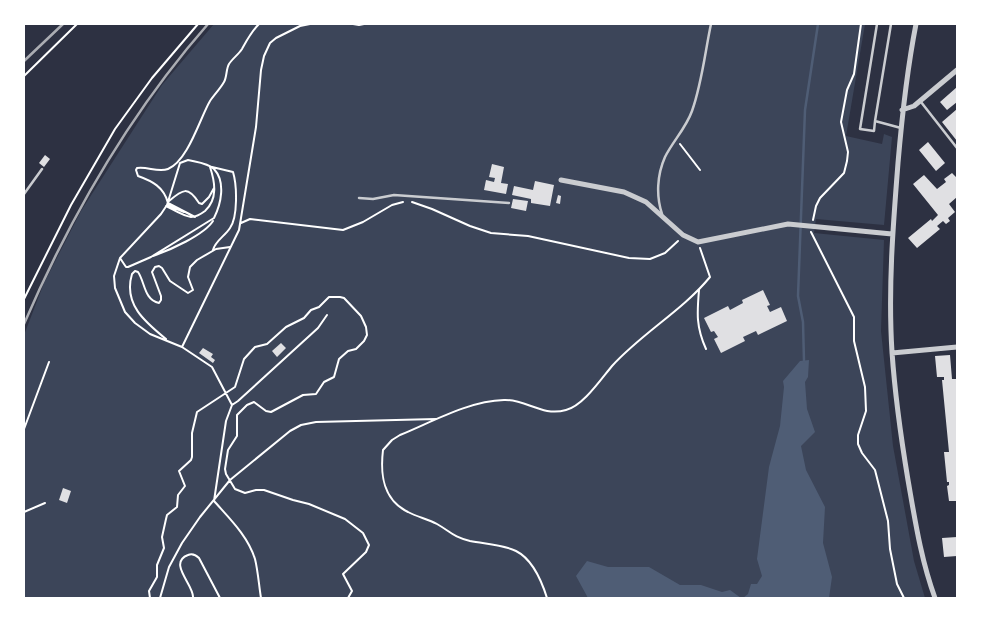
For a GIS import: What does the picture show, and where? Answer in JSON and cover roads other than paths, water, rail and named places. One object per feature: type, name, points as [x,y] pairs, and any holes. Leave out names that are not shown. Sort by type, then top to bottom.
[{"type":"street","points":[[916,24],[902,110],[892,234],[892,353],[904,455],[915,520],[927,576],[934,598]]},
{"type":"street","points":[[902,110],[914,106],[957,70]]},
{"type":"street","points":[[561,180],[624,192],[646,202],[683,235],[698,242],[788,224],[892,234]]},
{"type":"street","points":[[892,353],[957,347]]},
{"type":"lane","points":[[663,216],[658,201],[659,178],[665,157],[692,111],[710,24]]},
{"type":"lane","points":[[878,24],[860,129],[874,131],[891,24]]},
{"type":"lane","points":[[920,101],[957,148]]},
{"type":"lane","points":[[875,122],[901,128]]},
{"type":"lane","points":[[24,194],[42,169]]},
{"type":"lane","points":[[359,198],[372,199],[394,195],[509,203]]},
{"type":"waterway","points":[[804,361],[803,322],[798,296],[805,110],[818,24]]},
{"type":"railway","points":[[24,61],[63,24]]},
{"type":"railway","points":[[24,324],[42,283],[104,167],[153,93],[208,24]]}]
